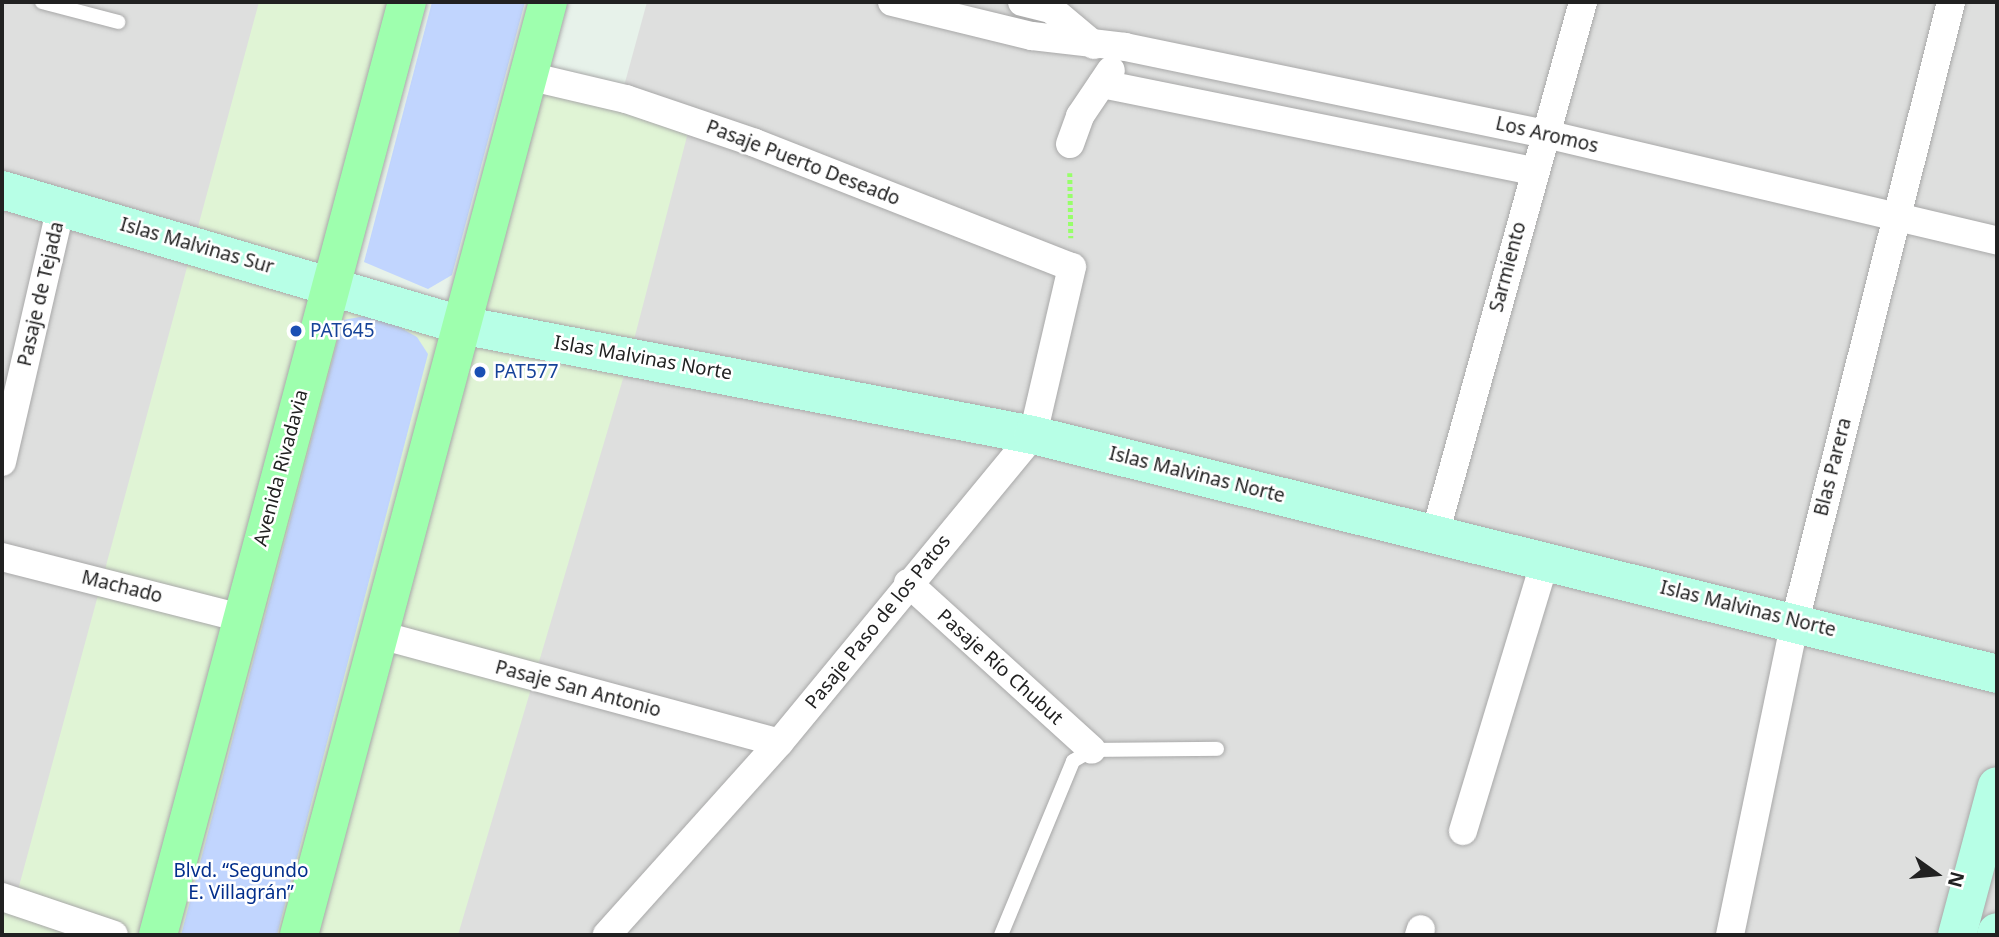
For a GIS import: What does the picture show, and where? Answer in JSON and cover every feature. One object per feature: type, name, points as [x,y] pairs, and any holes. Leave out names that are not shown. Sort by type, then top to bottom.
[{"type":"main road","name":"Avenida Rivadavia","points":[[158,935],[329,283],[407,2]]},
{"type":"main road","points":[[299,935],[376,634],[548,2]]},
{"type":"street","name":"Los Aromos","points":[[892,2],[1094,45],[1125,47],[1546,134],[1997,241]]},
{"type":"street","points":[[1022,2],[1051,9],[1094,45]]},
{"type":"street","name":"Sarmiento","points":[[1435,534],[1583,2]]},
{"type":"street","name":"Blas Parera","points":[[1730,935],[1795,621],[1951,2]]},
{"type":"street","points":[[1070,144],[1101,85],[1125,47]]},
{"type":"street","name":"Pasaje Puerto Deseado","points":[[528,76],[626,99],[755,143],[1072,267]]},
{"type":"street","name":"Los Aromos","points":[[1101,85],[1534,172]]},
{"type":"street","name":"Islas Malvinas Sur","points":[[2,190],[392,303]]},
{"type":"street","name":"Pasaje de Tejada","points":[[2,462],[61,207]]},
{"type":"street","name":"Pasaje Paso de los Patos","points":[[607,935],[779,743],[908,583],[1033,435],[1072,267]]},
{"type":"street","name":"Islas Malvinas Norte","points":[[392,303],[461,325],[1033,435],[1435,534],[1546,558],[1997,674]]},
{"type":"street","name":"Machado","points":[[2,557],[242,618]]},
{"type":"street","points":[[1463,831],[1546,558]]},
{"type":"street","name":"Pasaje Río Chubut","points":[[908,583],[1092,750]]},
{"type":"street","name":"Pasaje San Antonio","points":[[376,634],[779,743]]},
{"type":"street","points":[[1956,935],[1997,786]]},
{"type":"street","points":[[2,897],[114,935]]},
{"type":"lane","points":[[42,2],[118,22]]},
{"type":"lane","points":[[1001,935],[1073,761],[1092,750],[1217,749]]},
{"type":"path","points":[[1070,144],[1072,267]]},
{"type":"shaded area","points":[[2,2],[376,2],[2,935]]},
{"type":"shaded area","points":[[259,2],[407,2],[329,283],[459,329],[528,76],[691,121],[630,355],[458,935],[2,935],[2,897],[15,901]]},
{"type":"shaded area","points":[[647,2],[1997,2],[1997,935],[392,935]]},
{"type":"green space","points":[[432,2],[525,2],[452,275],[428,289],[364,262]]},
{"type":"green space","name":"Blvd. “Segundo E. Villagrán”","points":[[376,314],[417,337],[428,354],[277,935],[181,935],[343,320]]},
{"type":"place","name":"PAT645","points":[[296,331]]},
{"type":"place","name":"PAT577","points":[[480,372]]}]
